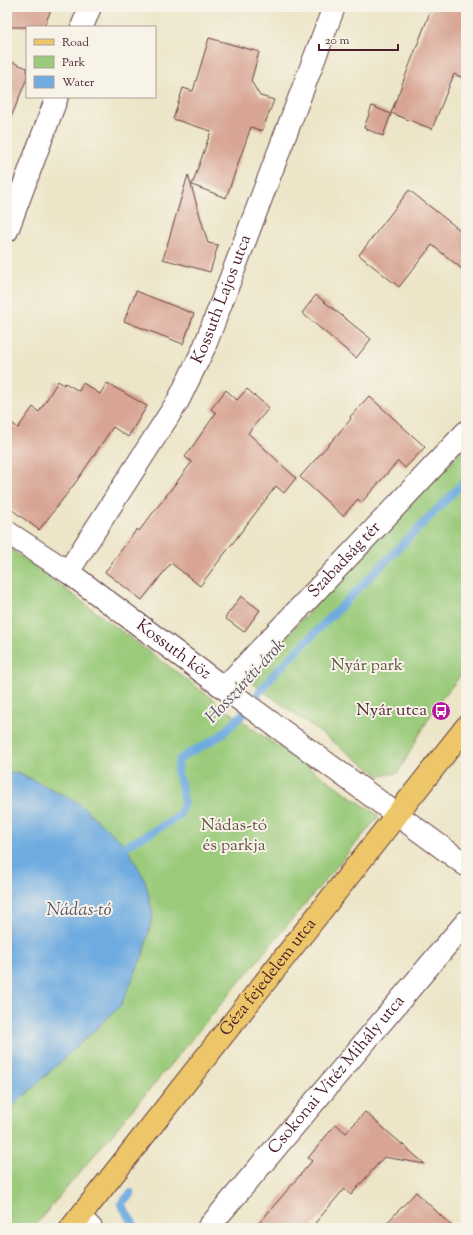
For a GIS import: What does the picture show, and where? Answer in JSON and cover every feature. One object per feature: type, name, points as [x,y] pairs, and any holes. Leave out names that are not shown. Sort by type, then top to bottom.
[{"type":"main road","name":"Géza fejedelem utca","points":[[80,1224],[396,814],[466,727]]},
{"type":"street","points":[[82,26],[90,7]]},
{"type":"street","name":"Kossuth Lajos utca","points":[[68,572],[178,401],[204,348],[334,7]]},
{"type":"street","points":[[7,231],[57,98]]},
{"type":"street","name":"Szabadság tér","points":[[228,691],[466,432]]},
{"type":"street","name":"Kossuth köz","points":[[7,532],[68,572],[466,865]]},
{"type":"street","name":"Csokonai Vitéz Mihály utca","points":[[208,1228],[466,922]]},
{"type":"green space","name":"Nyár park","points":[[466,446],[466,669],[435,707],[398,773],[380,776],[251,682],[250,674]]},
{"type":"green space","name":"Nádas-tó és parkja","points":[[7,546],[249,726],[379,816],[33,1228],[7,1228],[7,1112],[121,1005],[17,772],[7,775]]},
{"type":"water","name":"Nádas-tó","points":[[17,772],[77,802],[126,846],[145,880],[153,914],[143,955],[121,1005],[7,1112],[7,775]]},
{"type":"building","points":[[7,7],[52,7],[44,26],[7,27]]},
{"type":"building","points":[[432,7],[466,7],[466,79],[454,74],[432,129],[391,113]]},
{"type":"building","points":[[209,38],[259,52],[251,81],[260,96],[274,100],[262,131],[251,127],[226,198],[192,185],[211,131],[173,119],[183,88],[193,91]]},
{"type":"building","points":[[7,60],[26,68],[26,80],[7,125]]},
{"type":"building","points":[[372,106],[391,114],[383,136],[364,128]]},
{"type":"building","points":[[188,175],[208,243],[218,245],[210,272],[163,259]]},
{"type":"building","points":[[409,190],[466,235],[466,272],[432,245],[399,287],[359,255]]},
{"type":"building","points":[[136,291],[194,314],[183,344],[124,321]]},
{"type":"building","points":[[316,295],[371,339],[356,358],[302,313]]},
{"type":"building","points":[[58,381],[64,385],[65,383],[79,391],[83,383],[100,394],[107,383],[147,406],[128,437],[113,427],[76,482],[39,530],[7,506],[7,419],[18,428],[33,407],[39,412]]},
{"type":"building","points":[[247,389],[269,408],[248,433],[296,478],[284,493],[276,486],[200,586],[171,563],[142,600],[105,572],[137,529],[139,531],[192,462],[185,457],[216,413],[211,409],[226,390],[237,400]]},
{"type":"building","points":[[369,396],[425,447],[405,468],[398,461],[361,503],[358,499],[343,516],[300,477],[351,419],[350,417]]},
{"type":"building","points":[[241,596],[260,610],[244,632],[225,618]]},
{"type":"building","points":[[365,1112],[425,1164],[384,1157],[351,1195],[344,1189],[311,1228],[255,1228],[312,1161],[308,1158],[336,1124],[346,1133]]},
{"type":"building","points":[[416,1192],[454,1228],[382,1228]]},
{"type":"waterway","name":"Hosszúréti-árok","points":[[118,854],[126,846],[179,816],[184,804],[181,784],[177,773],[179,760],[221,735],[240,717],[273,675],[466,480]]},
{"type":"waterway","points":[[131,1193],[121,1204],[136,1228]]},
{"type":"place","name":"Nyár utca","points":[[441,711]]}]
